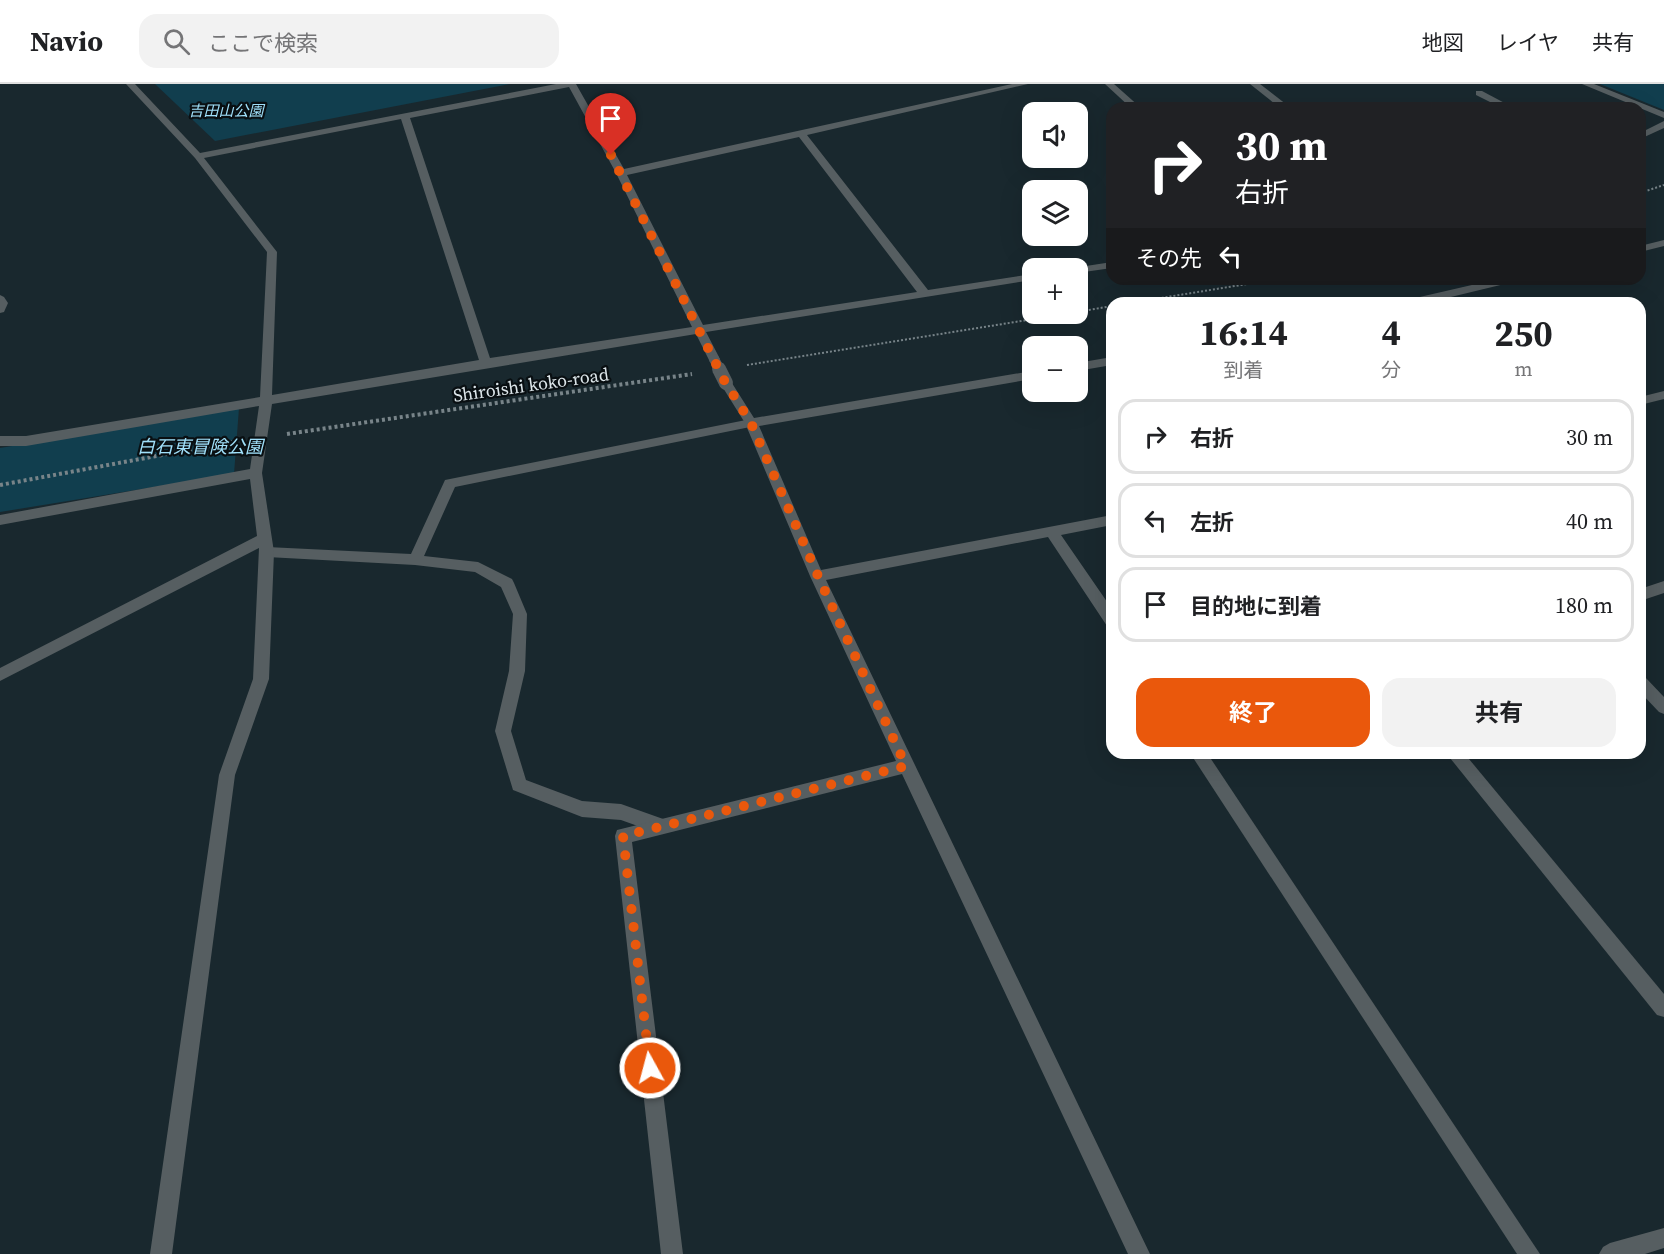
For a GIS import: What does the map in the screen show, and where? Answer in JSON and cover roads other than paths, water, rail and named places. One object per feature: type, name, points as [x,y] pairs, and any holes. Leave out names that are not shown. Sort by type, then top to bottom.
[{"type":"street","points":[[130,84],[198,156],[272,252],[266,399],[256,473],[266,545],[261,679],[227,775],[161,1254]]},
{"type":"street","points":[[198,156],[571,84],[621,173],[726,383],[751,423],[818,576],[906,766],[1139,1254]]},
{"type":"street","points":[[621,173],[1024,84]]},
{"type":"street","points":[[1108,84],[1129,102]]},
{"type":"street","points":[[1254,84],[1278,102]]},
{"type":"street","points":[[1586,84],[1631,102]]},
{"type":"street","points":[[1479,93],[1497,102]]},
{"type":"street","points":[[1646,108],[1664,115]]},
{"type":"street","points":[[405,116],[486,363]]},
{"type":"street","points":[[1646,133],[1664,124]]},
{"type":"street","points":[[802,134],[925,294]]},
{"type":"street","points":[[1646,248],[1664,243]]},
{"type":"street","points":[[1088,268],[1106,266]]},
{"type":"street","points":[[0,441],[26,441],[486,363],[1022,279]]},
{"type":"street","points":[[1436,297],[1488,285]]},
{"type":"street","points":[[0,299],[2,303],[0,309]]},
{"type":"street","points":[[1088,365],[1106,362]]},
{"type":"street","points":[[415,560],[450,483],[751,423],[1022,377]]},
{"type":"street","points":[[1646,400],[1664,395]]},
{"type":"street","points":[[0,520],[256,473]]},
{"type":"street","points":[[818,576],[1106,521]]},
{"type":"street","points":[[1052,532],[1106,613]]},
{"type":"street","points":[[0,675],[266,545],[478,567],[507,583],[520,614],[517,671],[503,731],[519,785],[582,810],[621,812],[660,826]]},
{"type":"street","points":[[1646,593],[1664,587]]},
{"type":"street","points":[[1646,688],[1664,707]]},
{"type":"street","points":[[1202,759],[1529,1254]]},
{"type":"street","points":[[1459,759],[1664,1008]]},
{"type":"street","points":[[672,1254],[623,836],[906,766]]},
{"type":"street","points":[[1610,1254],[1664,1238]]},
{"type":"park label","name":"吉田山公園","points":[[226,111]]},
{"type":"park label","name":"白石東冒険公園","points":[[200,447]]}]
